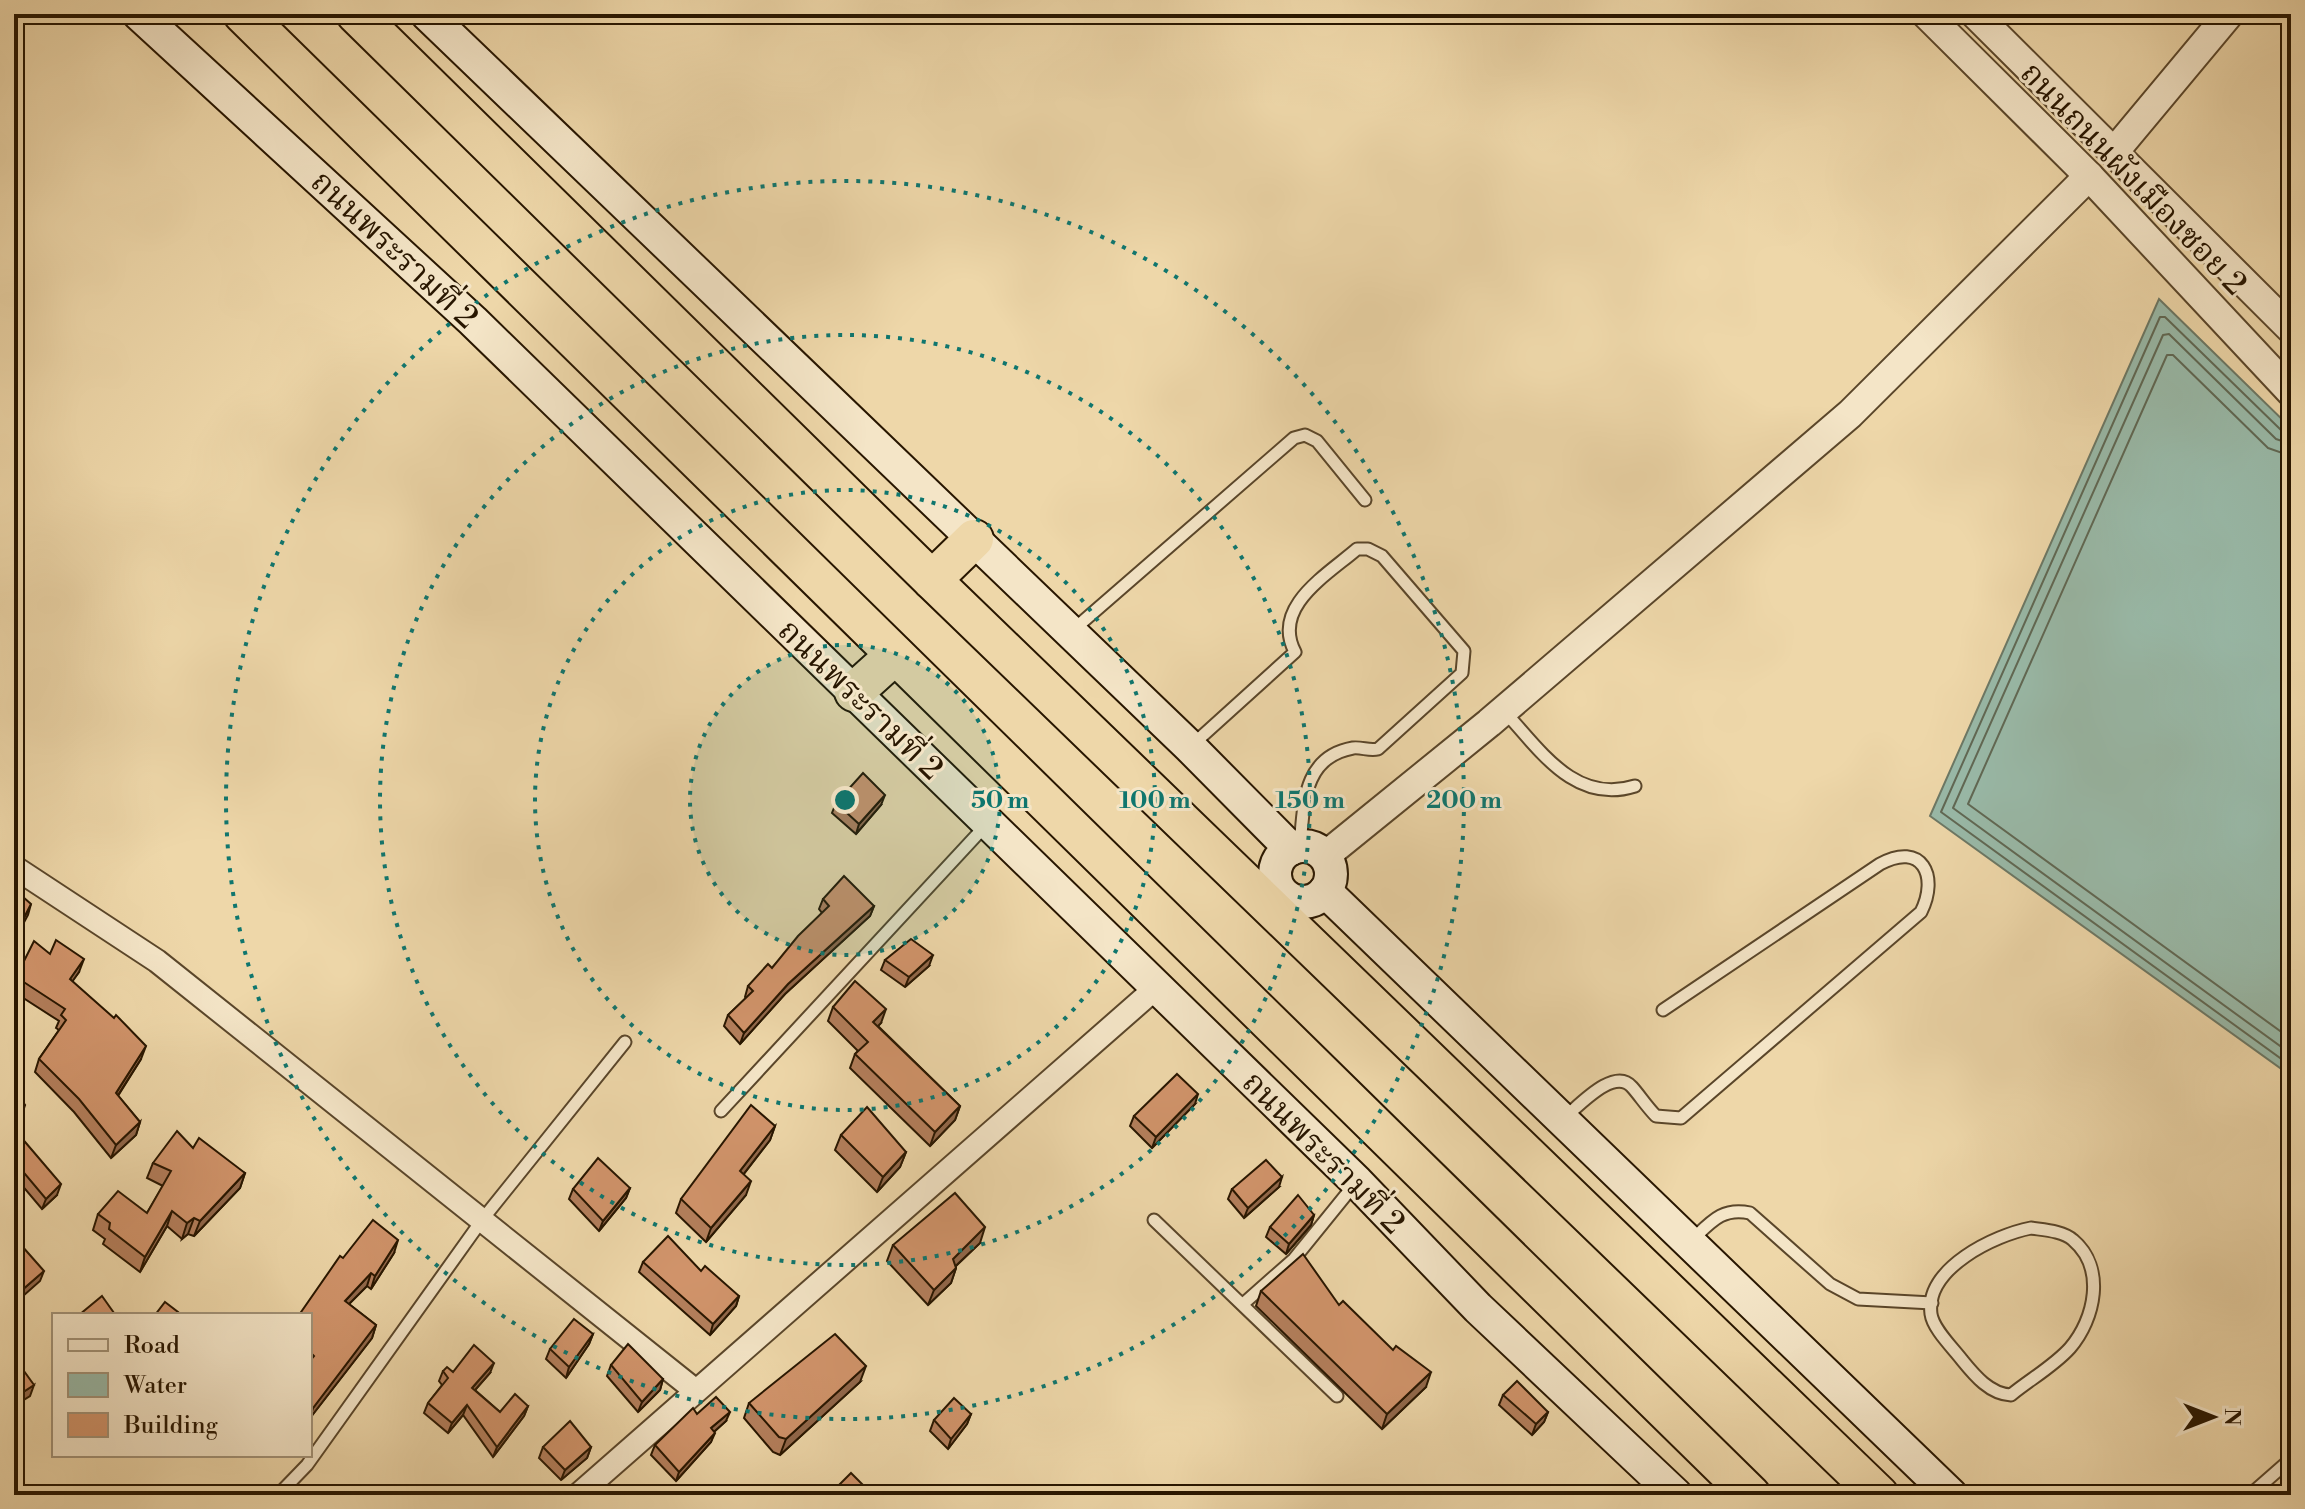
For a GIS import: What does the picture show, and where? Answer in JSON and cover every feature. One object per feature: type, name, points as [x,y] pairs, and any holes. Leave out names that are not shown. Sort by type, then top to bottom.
[{"type":"highway","name":"ถนนพระรามที่ 2","points":[[243,14],[1751,1495]]},
{"type":"highway","points":[[356,14],[932,580],[1297,901],[1879,1495]]},
{"type":"highway","points":[[932,580],[974,539]]},
{"type":"highway","points":[[854,692],[895,655]]},
{"type":"main road","name":"ถนนพระรามที่ 2","points":[[139,14],[473,321],[1357,1182],[1478,1308],[1676,1495]]},
{"type":"main road","points":[[427,14],[1190,747],[1331,874],[1297,901]]},
{"type":"main road","points":[[1305,850],[1278,861],[1275,870],[1279,888],[1563,1119],[1688,1244],[1951,1495]]},
{"type":"street","name":"ถนนถนนผังเมืองซอย 2","points":[[1926,14],[2089,176],[2291,392]]},
{"type":"street","name":"ถนนถนนผังเมืองซอย 2","points":[[1975,14],[2291,329]]},
{"type":"street","points":[[2114,152],[2229,14]]},
{"type":"street","points":[[1305,850],[1503,711],[1850,414],[2089,176]]},
{"type":"street","points":[[14,867],[157,961],[696,1391]]},
{"type":"street","points":[[578,1495],[1157,987]]},
{"type":"lane","points":[[1071,633],[1294,438],[1305,435],[1317,441],[1365,500]]},
{"type":"lane","points":[[1190,747],[1295,652],[1287,637],[1288,626],[1291,613],[1303,596],[1357,549],[1368,549],[1382,556],[1464,651],[1462,673],[1378,749],[1358,747],[1328,759],[1305,785],[1305,850]]},
{"type":"lane","points":[[1503,711],[1568,778],[1596,790],[1616,793],[1635,786]]},
{"type":"lane","points":[[721,1111],[988,822]]},
{"type":"lane","points":[[1563,1119],[1606,1084],[1617,1081],[1630,1084],[1656,1116],[1681,1118],[1921,912],[1927,900],[1929,879],[1923,865],[1913,857],[1902,856],[1880,864],[1663,1010]]},
{"type":"lane","points":[[278,1495],[307,1465],[482,1220],[625,1042]]},
{"type":"lane","points":[[1243,1304],[1294,1259],[1357,1182]]},
{"type":"lane","points":[[1688,1244],[1720,1213],[1736,1210],[1750,1213],[1830,1284],[1858,1299],[1932,1303]]},
{"type":"lane","points":[[1154,1220],[1337,1396]]},
{"type":"lane","points":[[2031,1228],[2072,1238],[2090,1268],[2095,1288],[2090,1316],[2069,1348],[2011,1395],[1998,1394],[1971,1372],[1931,1315],[1932,1303],[1933,1289],[1943,1275],[1974,1251],[2003,1234],[2031,1228]]},
{"type":"lane","points":[[2250,1495],[2291,1459]]},
{"type":"water","points":[[2159,299],[2291,428],[2291,1076],[1930,816]]},
{"type":"building","points":[[863,773],[885,795],[859,824],[836,803]]},
{"type":"building","points":[[844,876],[874,906],[788,984],[744,1033],[728,1015],[753,991],[748,986],[768,964],[772,968],[798,936],[829,906],[823,899]]},
{"type":"building","points":[[14,889],[31,904],[14,937]]},
{"type":"building","points":[[911,939],[933,955],[909,977],[885,960]]},
{"type":"building","points":[[56,940],[84,959],[70,979],[114,1018],[116,1015],[146,1046],[116,1093],[140,1122],[116,1145],[79,1099],[39,1059],[66,1020],[61,1015],[65,1009],[16,977],[34,941],[50,954]]},
{"type":"building","points":[[855,981],[886,1009],[873,1022],[960,1106],[935,1132],[855,1054],[868,1042],[833,1007]]},
{"type":"building","points":[[1177,1074],[1198,1094],[1156,1137],[1134,1116]]},
{"type":"building","points":[[14,1089],[25,1105],[14,1116]]},
{"type":"building","points":[[751,1105],[775,1126],[740,1171],[751,1181],[711,1228],[681,1199]]},
{"type":"building","points":[[867,1107],[906,1152],[883,1177],[841,1135]]},
{"type":"building","points":[[14,1129],[61,1184],[46,1199],[14,1161]]},
{"type":"building","points":[[177,1131],[193,1148],[199,1138],[245,1173],[200,1221],[194,1218],[187,1223],[172,1211],[145,1257],[109,1229],[110,1223],[98,1214],[118,1191],[147,1213],[171,1171],[153,1163]]},
{"type":"building","points":[[598,1158],[630,1188],[603,1221],[573,1189]]},
{"type":"building","points":[[1266,1160],[1282,1177],[1248,1208],[1232,1189]]},
{"type":"building","points":[[955,1193],[985,1227],[953,1259],[956,1268],[934,1290],[893,1245]]},
{"type":"building","points":[[1298,1195],[1314,1215],[1289,1244],[1270,1227]]},
{"type":"building","points":[[373,1220],[398,1240],[375,1276],[371,1273],[345,1301],[376,1325],[313,1408],[312,1313],[300,1313],[340,1256],[343,1258]]},
{"type":"building","points":[[668,1236],[701,1271],[705,1266],[739,1296],[713,1324],[643,1262]]},
{"type":"building","points":[[14,1237],[44,1271],[14,1297]]},
{"type":"building","points":[[1303,1254],[1339,1305],[1343,1301],[1393,1350],[1396,1346],[1431,1372],[1387,1414],[1261,1291]]},
{"type":"building","points":[[102,1296],[114,1313],[81,1313]]},
{"type":"building","points":[[165,1302],[178,1312],[177,1313],[157,1313]]},
{"type":"building","points":[[574,1319],[593,1334],[569,1367],[550,1349]]},
{"type":"building","points":[[835,1334],[866,1366],[786,1439],[779,1437],[749,1403]]},
{"type":"building","points":[[628,1344],[663,1379],[642,1402],[611,1365]]},
{"type":"building","points":[[474,1345],[494,1363],[472,1388],[500,1412],[515,1394],[528,1406],[497,1447],[467,1405],[452,1423],[428,1403],[448,1378],[443,1371],[447,1367],[453,1372]]},
{"type":"building","points":[[14,1361],[34,1385],[14,1398]]},
{"type":"building","points":[[1517,1381],[1548,1412],[1536,1424],[1503,1395]]},
{"type":"building","points":[[716,1397],[730,1412],[711,1428],[715,1433],[679,1472],[655,1445],[693,1408],[697,1414]]},
{"type":"building","points":[[954,1398],[971,1414],[951,1439],[934,1420]]},
{"type":"building","points":[[14,1420],[23,1434],[14,1443]]},
{"type":"building","points":[[570,1421],[591,1447],[565,1470],[543,1447]]},
{"type":"building","points":[[851,1473],[870,1492],[867,1495],[829,1495]]}]
